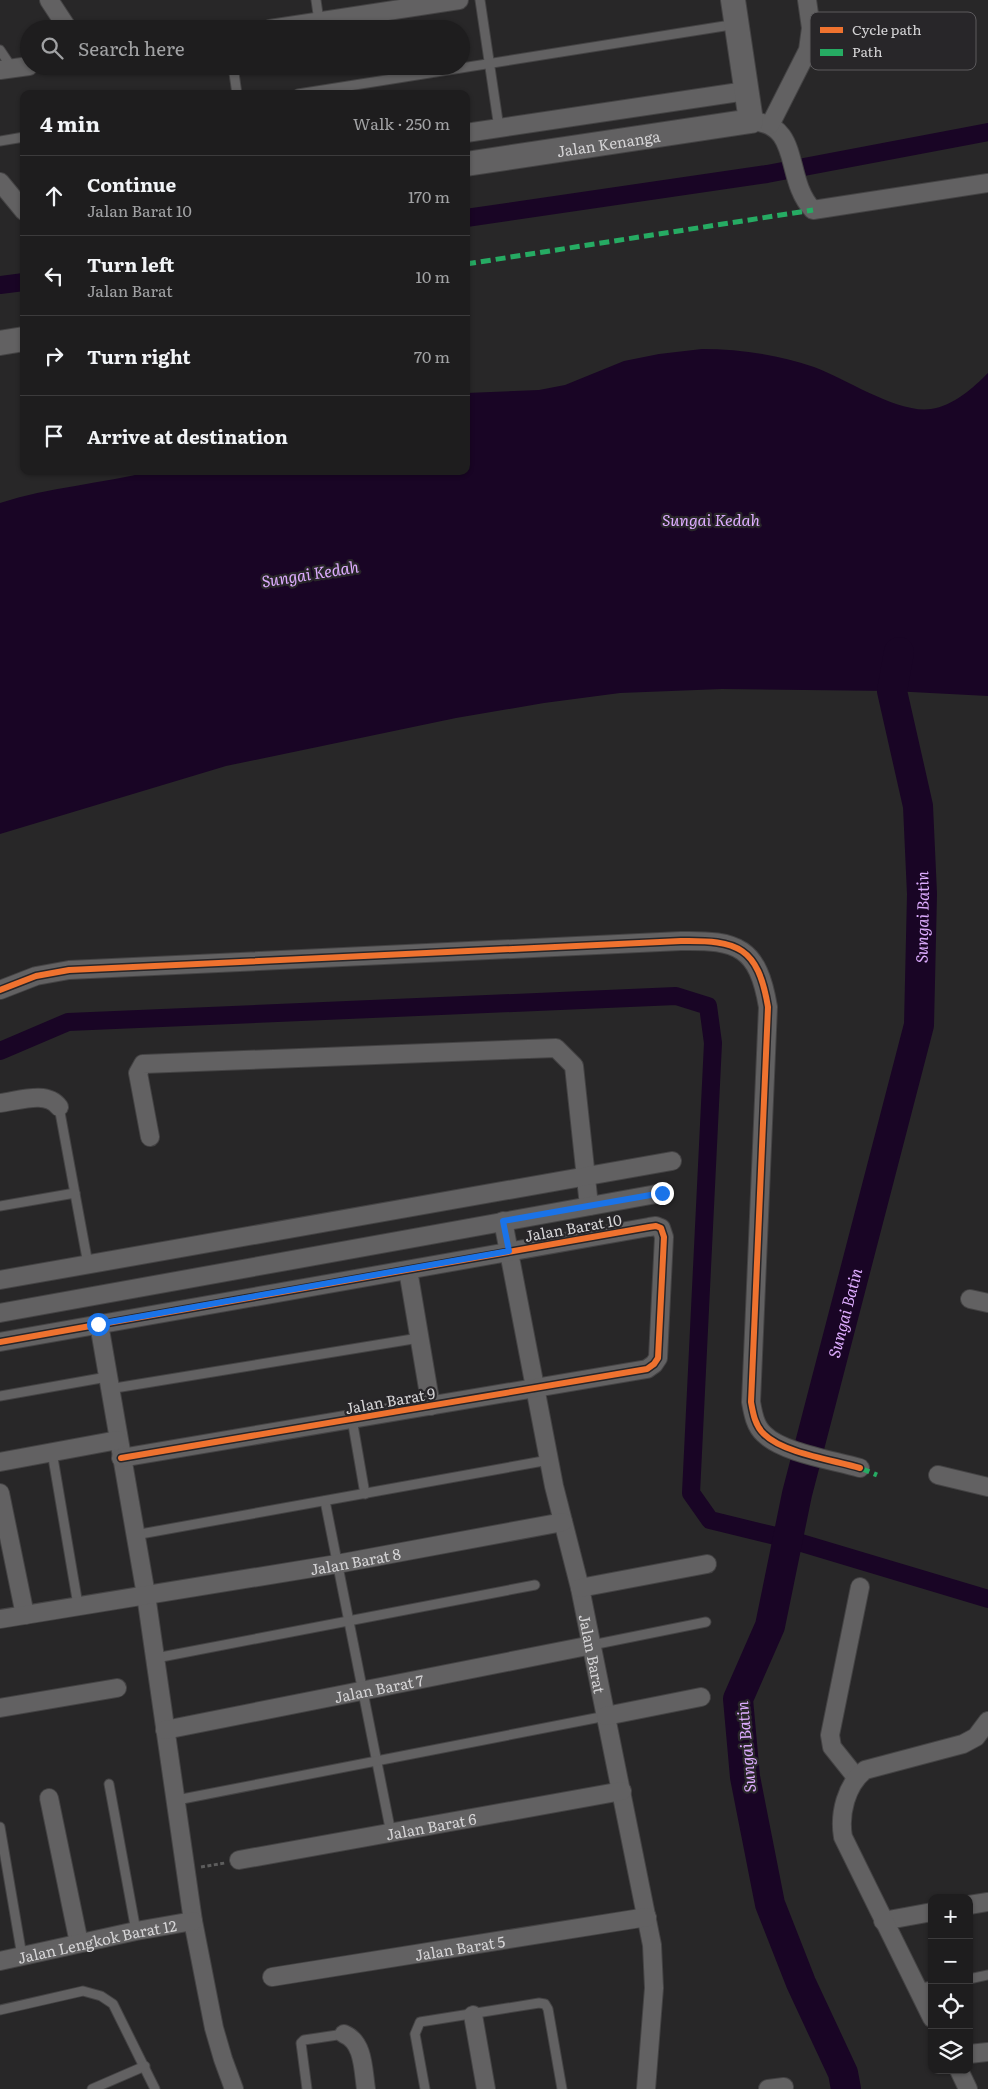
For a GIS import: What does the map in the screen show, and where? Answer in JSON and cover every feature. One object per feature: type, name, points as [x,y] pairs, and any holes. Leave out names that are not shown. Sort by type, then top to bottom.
[{"type":"street","points":[[49,0],[62,20]]},
{"type":"street","points":[[326,20],[459,0]]},
{"type":"street","points":[[733,0],[746,91],[760,123],[780,131],[785,138],[804,201],[813,210],[988,183]]},
{"type":"street","points":[[807,0],[810,21]]},
{"type":"street","points":[[760,123],[808,50],[810,35]]},
{"type":"street","points":[[470,132],[746,91]]},
{"type":"street","name":"Jalan Kenanga","points":[[470,163],[760,123]]},
{"type":"street","points":[[0,182],[20,203]]},
{"type":"street","points":[[0,343],[20,340]]},
{"type":"street","points":[[0,990],[36,976],[69,970],[681,941],[723,942],[737,946],[751,958],[761,974],[768,1007],[751,1402],[757,1426],[764,1435],[796,1450],[860,1468]]},
{"type":"street","points":[[150,1137],[138,1073],[143,1064],[556,1048],[574,1066],[588,1206]]},
{"type":"street","points":[[0,1104],[46,1097],[54,1100],[59,1107]]},
{"type":"street","points":[[0,1280],[672,1161]]},
{"type":"street","points":[[0,1313],[662,1193]]},
{"type":"street","name":"Jalan Barat","points":[[503,1221],[549,1460],[580,1588],[652,1945],[654,1988],[646,2089]]},
{"type":"street","name":"Jalan Barat 10","points":[[0,1342],[656,1226],[661,1228],[664,1237],[658,1358]]},
{"type":"street","points":[[408,1270],[431,1406]]},
{"type":"street","points":[[970,1299],[988,1303]]},
{"type":"street","points":[[98,1324],[146,1595],[194,1921],[214,2028],[222,2059],[234,2089]]},
{"type":"street","name":"Jalan Barat 9","points":[[121,1458],[647,1369],[658,1358]]},
{"type":"street","points":[[0,1462],[118,1440]]},
{"type":"street","points":[[938,1475],[988,1487]]},
{"type":"street","points":[[0,1493],[25,1614]]},
{"type":"street","name":"Jalan Barat 8","points":[[0,1619],[337,1564],[563,1522]]},
{"type":"street","points":[[580,1588],[707,1564]]},
{"type":"street","points":[[856,1777],[832,1747],[830,1735],[860,1587]]},
{"type":"street","name":"Jalan Barat 7","points":[[166,1730],[592,1645]]},
{"type":"street","points":[[0,1708],[117,1688]]},
{"type":"street","points":[[606,1716],[702,1698]]},
{"type":"street","points":[[928,2003],[924,1988],[883,1921],[843,1837],[842,1814],[856,1777],[865,1770],[963,1744],[976,1736],[988,1721]]},
{"type":"street","name":"Jalan Barat 6","points":[[239,1860],[622,1791]]},
{"type":"street","points":[[50,1798],[79,1943]]},
{"type":"street","points":[[973,1904],[988,1902]]},
{"type":"street","points":[[883,1921],[928,1913]]},
{"type":"street","name":"Jalan Barat 5","points":[[272,1977],[647,1917]]},
{"type":"street","name":"Jalan Lengkok Barat 12","points":[[0,1960],[136,1931],[194,1921]]},
{"type":"street","points":[[473,2014],[486,2089]]},
{"type":"street","points":[[344,2034],[351,2037],[357,2043],[366,2089]]},
{"type":"street","points":[[973,2054],[988,2052]]},
{"type":"street","points":[[961,2074],[968,2089]]},
{"type":"lane","points":[[316,0],[319,20]]},
{"type":"lane","points":[[480,0],[499,128]]},
{"type":"lane","points":[[470,66],[736,24]]},
{"type":"lane","points":[[0,50],[14,68]]},
{"type":"lane","points":[[234,75],[236,90]]},
{"type":"lane","points":[[323,90],[415,75]]},
{"type":"lane","points":[[0,141],[20,138]]},
{"type":"lane","points":[[59,1107],[88,1264]]},
{"type":"lane","points":[[0,1206],[75,1193]]},
{"type":"lane","points":[[0,1396],[108,1383],[420,1338]]},
{"type":"lane","points":[[352,1419],[365,1494]]},
{"type":"lane","points":[[52,1452],[78,1605]]},
{"type":"lane","points":[[135,1535],[549,1460]]},
{"type":"lane","points":[[325,1501],[391,1833]]},
{"type":"lane","points":[[156,1658],[536,1585]]},
{"type":"lane","points":[[592,1645],[706,1622]]},
{"type":"lane","points":[[177,1800],[606,1716]]},
{"type":"lane","points":[[110,1784],[136,1931]]},
{"type":"lane","points":[[0,1827],[22,1956]]},
{"type":"lane","points":[[973,1978],[988,1975]]},
{"type":"lane","points":[[0,2010],[83,1991],[101,1996],[113,2004],[155,2089]]},
{"type":"lane","points":[[425,2089],[415,2034],[416,2027],[420,2022],[539,2003],[545,2004],[548,2009],[562,2089]]},
{"type":"lane","points":[[308,2089],[301,2043],[304,2040],[344,2034]]},
{"type":"lane","points":[[92,2089],[145,2066]]},
{"type":"path","points":[[186,1870],[239,1860]]},
{"type":"water","name":"Sungai Kedah","points":[[702,349],[731,350],[787,359],[827,372],[888,401],[918,409],[931,409],[955,400],[988,373],[988,696],[892,691],[722,689],[620,693],[544,703],[456,718],[226,766],[0,834],[0,503],[37,493],[133,475],[470,475],[470,393],[539,390],[565,385],[624,361],[659,354]]},
{"type":"waterway","points":[[470,217],[767,174],[988,132]]},
{"type":"waterway","points":[[0,285],[20,282]]},
{"type":"waterway","name":"Sungai Batin","points":[[846,2089],[843,2073],[801,1983],[770,1904],[745,1777],[738,1699],[770,1626],[797,1494],[919,1025],[922,894],[918,806],[892,691],[899,652]]},
{"type":"waterway","points":[[0,1051],[68,1022],[676,996],[708,1006],[713,1043],[691,1493],[710,1520],[788,1539],[988,1599]]},
{"type":"marked path","points":[[470,263],[813,210]]},
{"type":"marked path","points":[[860,1468],[877,1475]]},
{"type":"cycle path","points":[[0,990],[36,976],[69,970],[681,941],[717,942],[742,951],[751,959],[758,971],[768,1007],[751,1402],[753,1411],[758,1427],[772,1441],[809,1455],[860,1468]]},
{"type":"cycle path","points":[[0,1342],[649,1227],[656,1226],[661,1228],[664,1237],[658,1358],[647,1369],[121,1458]]},
{"type":"route","points":[[98,1324],[509,1251],[503,1221],[662,1193]]}]
